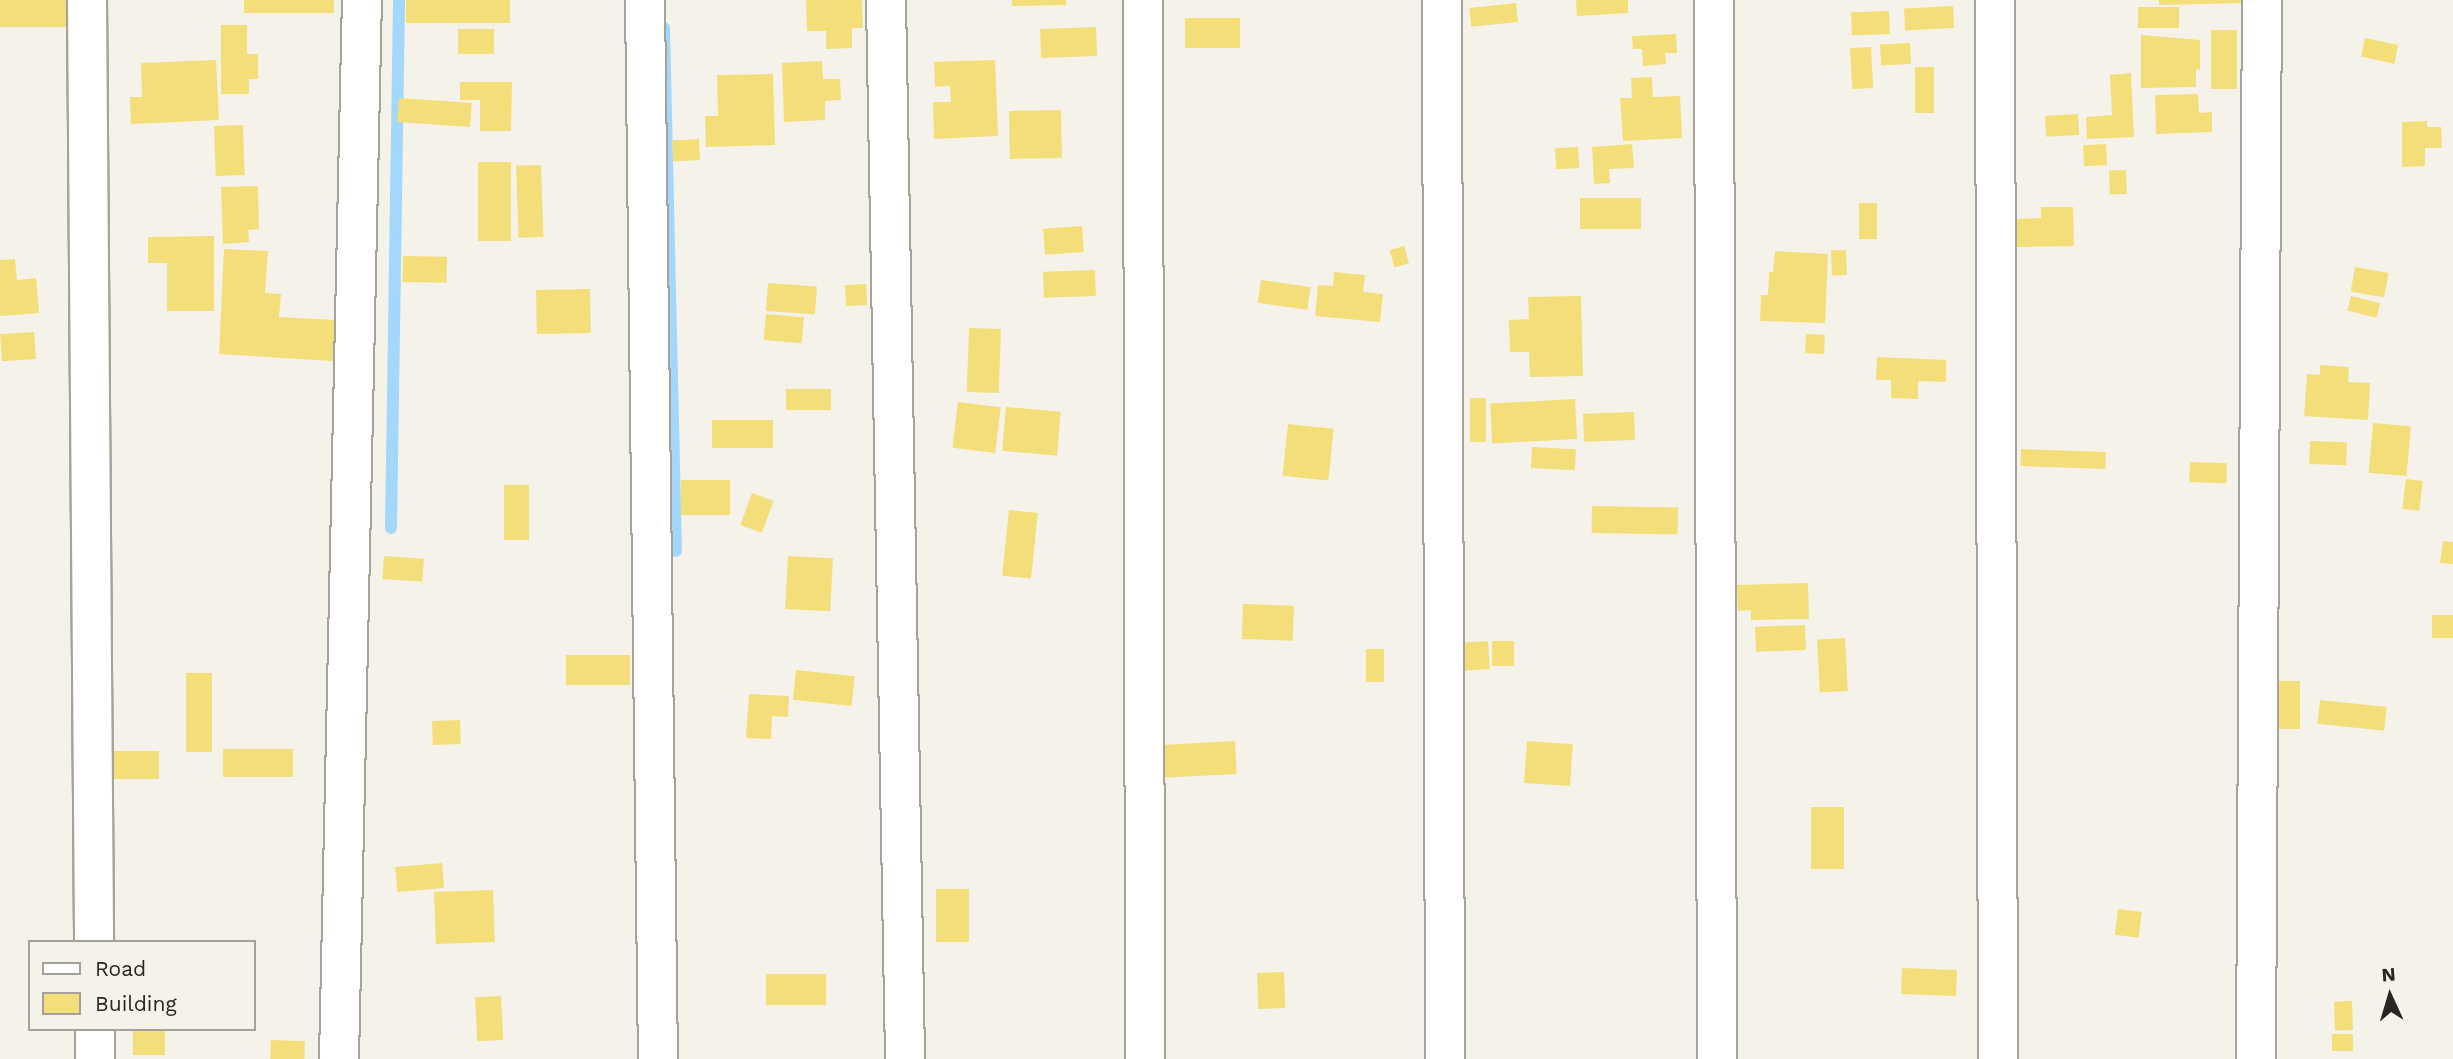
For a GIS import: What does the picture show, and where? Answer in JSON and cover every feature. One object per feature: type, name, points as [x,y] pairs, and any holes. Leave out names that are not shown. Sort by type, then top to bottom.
[{"type":"street","points":[[87,0],[94,940]]},
{"type":"street","points":[[339,1059],[362,0]]},
{"type":"street","points":[[645,0],[658,1059]]},
{"type":"street","points":[[886,0],[905,1059]]},
{"type":"street","points":[[1143,0],[1144,1059]]},
{"type":"street","points":[[1442,0],[1445,1059]]},
{"type":"street","points":[[1714,0],[1717,1059]]},
{"type":"street","points":[[1995,0],[1998,1059]]},
{"type":"street","points":[[2256,1059],[2262,0]]},
{"type":"street","points":[[95,1031],[95,1059]]},
{"type":"building","points":[[0,0],[72,0],[72,27],[0,27]]},
{"type":"building","points":[[244,0],[334,0],[334,13],[244,13]]},
{"type":"building","points":[[406,0],[510,0],[510,23],[406,23]]},
{"type":"building","points":[[806,0],[862,0],[863,28],[852,28],[852,48],[826,49],[826,31],[807,31]]},
{"type":"building","points":[[1012,0],[1066,0],[1066,5],[1012,6]]},
{"type":"building","points":[[1576,0],[1628,0],[1628,13],[1577,16]]},
{"type":"building","points":[[2159,0],[2245,0],[2245,3],[2159,5]]},
{"type":"building","points":[[1516,3],[1518,22],[1471,27],[1469,8]]},
{"type":"building","points":[[1953,6],[1954,28],[1905,31],[1904,9]]},
{"type":"building","points":[[2138,7],[2179,7],[2179,28],[2138,28]]},
{"type":"building","points":[[1889,11],[1890,34],[1852,35],[1851,12]]},
{"type":"building","points":[[1185,18],[1240,18],[1240,48],[1185,48]]},
{"type":"building","points":[[221,25],[247,25],[247,54],[258,54],[258,79],[249,79],[249,94],[221,94]]},
{"type":"building","points":[[1096,27],[1097,56],[1041,58],[1040,29]]},
{"type":"building","points":[[458,29],[494,29],[494,54],[458,54]]},
{"type":"building","points":[[2211,30],[2237,30],[2237,89],[2211,89]]},
{"type":"building","points":[[1676,34],[1677,53],[1665,53],[1666,64],[1643,66],[1642,49],[1633,49],[1632,36]]},
{"type":"building","points":[[2141,35],[2200,40],[2200,70],[2196,69],[2196,87],[2141,88]]},
{"type":"building","points":[[2365,38],[2398,45],[2394,64],[2361,57]]},
{"type":"building","points":[[1910,43],[1911,64],[1881,66],[1880,45]]},
{"type":"building","points":[[1871,47],[1873,88],[1852,89],[1850,48]]},
{"type":"building","points":[[216,60],[219,120],[131,124],[130,97],[142,97],[141,63]]},
{"type":"building","points":[[995,60],[998,136],[934,139],[933,102],[951,102],[950,86],[935,87],[934,62]]},
{"type":"building","points":[[822,61],[823,79],[840,79],[841,100],[825,101],[825,120],[784,122],[782,63]]},
{"type":"building","points":[[1915,67],[1934,67],[1934,113],[1915,113]]},
{"type":"building","points":[[2131,73],[2134,137],[2087,139],[2086,117],[2112,115],[2110,75]]},
{"type":"building","points":[[773,74],[775,145],[706,147],[705,116],[718,116],[717,75]]},
{"type":"building","points":[[1652,77],[1653,97],[1680,96],[1682,138],[1623,141],[1620,98],[1632,98],[1631,78]]},
{"type":"building","points":[[460,82],[512,82],[511,131],[480,131],[480,100],[460,100]]},
{"type":"building","points":[[2198,94],[2199,113],[2212,112],[2212,132],[2156,134],[2155,95]]},
{"type":"building","points":[[399,98],[472,103],[470,127],[397,122]]},
{"type":"building","points":[[1061,110],[1062,158],[1010,159],[1009,111]]},
{"type":"building","points":[[2078,114],[2079,135],[2046,137],[2045,116]]},
{"type":"building","points":[[2427,121],[2427,127],[2441,127],[2442,148],[2425,148],[2425,166],[2402,167],[2402,122]]},
{"type":"building","points":[[243,125],[245,175],[216,176],[214,126]]},
{"type":"building","points":[[699,139],[700,160],[673,161],[672,140]]},
{"type":"building","points":[[1632,144],[1634,168],[1609,169],[1610,183],[1594,184],[1592,147]]},
{"type":"building","points":[[2106,144],[2107,165],[2084,166],[2083,145]]},
{"type":"building","points":[[1578,147],[1579,168],[1556,169],[1555,148]]},
{"type":"building","points":[[478,162],[511,162],[511,241],[478,241]]},
{"type":"building","points":[[541,165],[544,237],[519,238],[516,166]]},
{"type":"building","points":[[2126,170],[2127,194],[2110,195],[2109,171]]},
{"type":"building","points":[[258,186],[259,229],[248,230],[249,242],[223,244],[221,187]]},
{"type":"building","points":[[1580,198],[1641,198],[1641,229],[1580,229]]},
{"type":"building","points":[[1859,203],[1877,203],[1877,239],[1859,239]]},
{"type":"building","points":[[2041,207],[2073,207],[2074,246],[2017,247],[2017,219],[2041,218]]},
{"type":"building","points":[[1082,226],[1084,252],[1045,255],[1043,229]]},
{"type":"building","points":[[214,236],[214,311],[167,311],[167,263],[148,263],[148,237]]},
{"type":"building","points":[[1404,246],[1409,263],[1395,267],[1390,250]]},
{"type":"building","points":[[224,249],[268,251],[265,293],[281,294],[279,317],[336,320],[333,361],[219,354]]},
{"type":"building","points":[[1846,250],[1847,275],[1832,276],[1831,251]]},
{"type":"building","points":[[1775,251],[1828,254],[1825,323],[1760,321],[1761,295],[1768,295],[1769,272],[1773,272]]},
{"type":"building","points":[[403,256],[447,257],[447,283],[403,282]]},
{"type":"building","points":[[15,259],[17,280],[36,278],[39,313],[0,316],[0,260]]},
{"type":"building","points":[[2355,267],[2388,273],[2384,298],[2351,292]]},
{"type":"building","points":[[1095,270],[1096,296],[1044,298],[1043,272]]},
{"type":"building","points":[[1334,272],[1365,275],[1363,292],[1383,294],[1380,322],[1315,316],[1318,285],[1333,286]]},
{"type":"building","points":[[1261,280],[1311,287],[1307,310],[1258,303]]},
{"type":"building","points":[[768,283],[817,286],[815,314],[766,311]]},
{"type":"building","points":[[866,284],[867,305],[846,306],[845,285]]},
{"type":"building","points":[[590,289],[591,333],[537,334],[536,290]]},
{"type":"building","points":[[1581,296],[1583,376],[1530,377],[1529,352],[1510,352],[1509,320],[1529,319],[1528,297]]},
{"type":"building","points":[[2351,296],[2380,303],[2376,318],[2347,311]]},
{"type":"building","points":[[766,314],[804,317],[802,343],[764,340]]},
{"type":"building","points":[[969,328],[1001,329],[999,393],[967,392]]},
{"type":"building","points":[[34,332],[36,359],[2,361],[0,334]]},
{"type":"building","points":[[1806,334],[1825,335],[1824,354],[1805,353]]},
{"type":"building","points":[[1877,357],[1946,360],[1946,382],[1918,381],[1918,399],[1891,398],[1891,380],[1876,380]]},
{"type":"building","points":[[2320,365],[2349,367],[2348,382],[2370,383],[2368,420],[2304,416],[2307,374],[2320,375]]},
{"type":"building","points":[[786,389],[831,389],[831,410],[786,410]]},
{"type":"building","points":[[1470,398],[1486,398],[1486,442],[1470,442]]},
{"type":"building","points":[[1575,399],[1577,439],[1492,443],[1490,403]]},
{"type":"building","points":[[958,402],[1001,407],[995,453],[952,448]]},
{"type":"building","points":[[1006,407],[1061,412],[1057,456],[1002,451]]},
{"type":"building","points":[[1634,412],[1635,440],[1584,442],[1583,414]]},
{"type":"building","points":[[712,420],[773,420],[773,448],[712,448]]},
{"type":"building","points":[[2373,423],[2411,426],[2406,476],[2369,473]]},
{"type":"building","points":[[1288,424],[1334,429],[1328,481],[1283,476]]},
{"type":"building","points":[[2310,441],[2347,442],[2346,465],[2309,464]]},
{"type":"building","points":[[1532,447],[1576,449],[1575,470],[1531,468]]},
{"type":"building","points":[[2021,449],[2106,452],[2105,469],[2020,466]]},
{"type":"building","points":[[2190,462],[2227,463],[2226,483],[2189,482]]},
{"type":"building","points":[[2406,479],[2423,481],[2419,511],[2402,509]]},
{"type":"building","points":[[681,480],[730,480],[730,515],[681,515]]},
{"type":"building","points":[[504,485],[529,485],[529,540],[504,540]]},
{"type":"building","points":[[752,493],[774,501],[762,533],[740,525]]},
{"type":"building","points":[[1592,506],[1678,508],[1678,534],[1592,533]]},
{"type":"building","points":[[1009,510],[1038,513],[1031,579],[1002,576]]},
{"type":"building","points":[[2443,541],[2453,542],[2453,564],[2440,563]]},
{"type":"building","points":[[384,556],[424,559],[422,582],[382,579]]},
{"type":"building","points":[[788,556],[833,558],[830,611],[785,609]]},
{"type":"building","points":[[1808,583],[1809,619],[1751,620],[1751,610],[1738,611],[1737,585]]},
{"type":"building","points":[[1243,604],[1294,606],[1293,641],[1242,639]]},
{"type":"building","points":[[2432,615],[2453,615],[2453,638],[2432,638]]},
{"type":"building","points":[[1805,625],[1806,650],[1756,652],[1755,627]]},
{"type":"building","points":[[1845,638],[1848,691],[1820,692],[1817,639]]},
{"type":"building","points":[[1488,641],[1490,669],[1460,671],[1458,643]]},
{"type":"building","points":[[1492,641],[1514,641],[1514,666],[1492,666]]},
{"type":"building","points":[[1366,649],[1384,649],[1384,682],[1366,682]]},
{"type":"building","points":[[566,655],[630,655],[630,685],[566,685]]},
{"type":"building","points":[[796,670],[855,676],[852,706],[793,700]]},
{"type":"building","points":[[186,673],[212,673],[212,752],[186,752]]},
{"type":"building","points":[[2274,681],[2300,681],[2300,729],[2274,729]]},
{"type":"building","points":[[749,694],[789,696],[788,717],[772,716],[771,739],[746,738]]},
{"type":"building","points":[[2320,700],[2387,707],[2384,731],[2317,724]]},
{"type":"building","points":[[460,720],[461,744],[433,745],[432,721]]},
{"type":"building","points":[[1235,741],[1237,774],[1158,778],[1156,745]]},
{"type":"building","points":[[1527,741],[1573,744],[1570,786],[1524,783]]},
{"type":"building","points":[[223,749],[293,749],[293,777],[223,777]]},
{"type":"building","points":[[113,751],[159,751],[159,779],[113,779]]},
{"type":"building","points":[[1811,807],[1844,807],[1844,869],[1811,869]]},
{"type":"building","points":[[442,863],[444,888],[397,892],[395,867]]},
{"type":"building","points":[[936,889],[969,889],[969,942],[936,942]]},
{"type":"building","points":[[493,890],[495,942],[436,944],[434,892]]},
{"type":"building","points":[[2118,909],[2142,912],[2139,938],[2115,935]]},
{"type":"building","points":[[1902,968],[1957,970],[1956,996],[1901,994]]},
{"type":"building","points":[[1284,972],[1285,1008],[1258,1009],[1257,973]]},
{"type":"building","points":[[766,974],[826,974],[826,1005],[766,1005]]},
{"type":"building","points":[[501,996],[503,1040],[477,1041],[475,997]]},
{"type":"building","points":[[2352,1001],[2353,1030],[2335,1031],[2334,1002]]},
{"type":"building","points":[[133,1031],[165,1031],[165,1055],[133,1055]]},
{"type":"building","points":[[2332,1034],[2353,1034],[2353,1051],[2332,1051]]},
{"type":"building","points":[[271,1040],[305,1041],[304,1059],[270,1059]]},
{"type":"waterway","points":[[391,528],[399,0]]},
{"type":"waterway","points":[[664,28],[676,551]]}]
